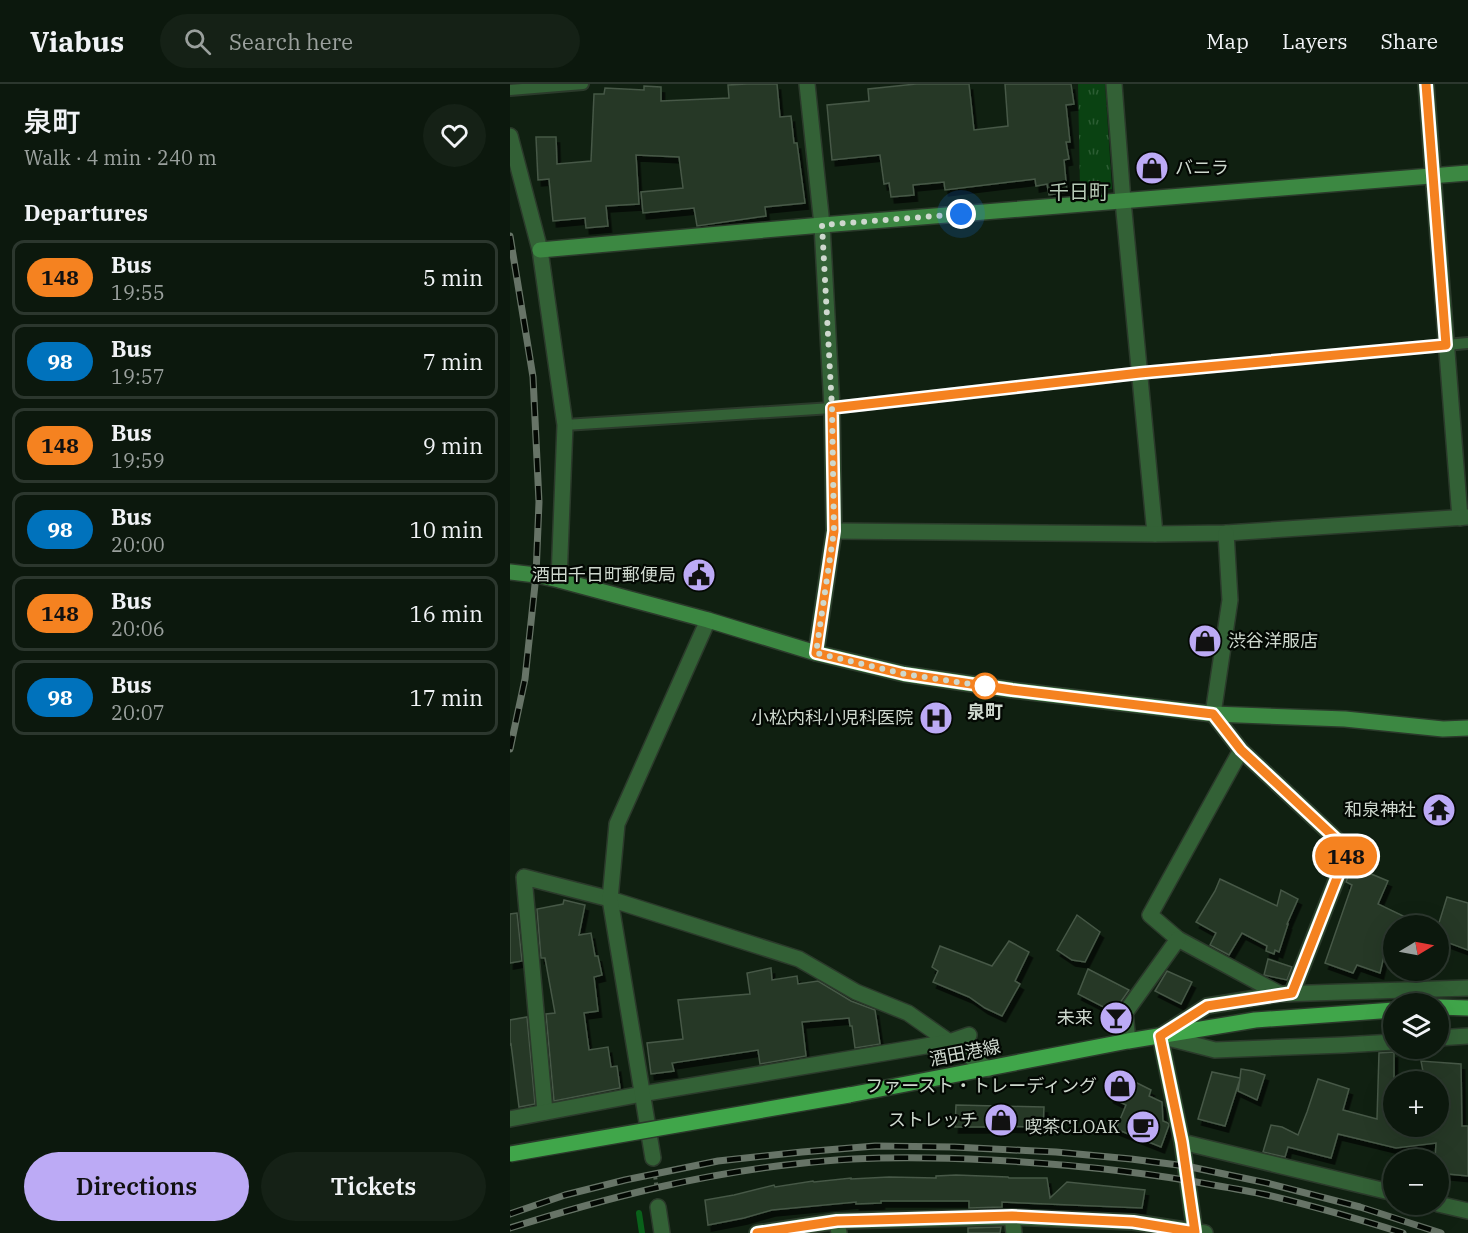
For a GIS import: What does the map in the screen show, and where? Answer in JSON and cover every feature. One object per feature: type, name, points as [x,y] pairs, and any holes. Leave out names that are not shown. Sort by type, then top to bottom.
[{"type":"main road","points":[[1449,1007],[1468,1008]]},
{"type":"main road","name":"酒田港線","points":[[510,1154],[849,1095],[1128,1041],[1255,1020],[1383,1011]]},
{"type":"street","points":[[807,84],[822,225],[832,408],[834,531],[816,653]]},
{"type":"street","points":[[1114,84],[1155,534]]},
{"type":"street","points":[[834,531],[1226,533],[1464,517],[1446,345],[1426,84]]},
{"type":"street","points":[[510,136],[540,250],[565,425],[559,580]]},
{"type":"street","points":[[540,250],[1468,173]]},
{"type":"street","points":[[1226,533],[1230,600],[1213,714],[1241,750],[1348,850],[1286,994]]},
{"type":"street","points":[[510,572],[559,580],[708,620],[816,653],[904,674],[1012,690],[1213,714],[1345,719],[1443,729],[1468,728]]},
{"type":"street","points":[[653,1158],[610,899],[617,824],[708,620]]},
{"type":"street","points":[[1241,750],[1150,915],[1178,939],[1286,994]]},
{"type":"street","points":[[545,1112],[524,877],[610,899],[799,959],[856,992],[908,1013],[988,1069]]},
{"type":"street","points":[[1128,1041],[1125,1013],[1178,939]]},
{"type":"street","points":[[1160,1036],[1207,1006],[1286,994],[1468,988]]},
{"type":"street","points":[[510,1119],[949,1041],[969,1035]]},
{"type":"street","points":[[1160,1036],[1215,1050],[1383,1043]]},
{"type":"street","points":[[757,1233],[1012,1216],[1133,1222],[1198,1233],[1160,1036]]},
{"type":"street","points":[[1449,1037],[1468,1036]]},
{"type":"street","points":[[1182,1142],[1383,1190]]},
{"type":"street","points":[[658,1207],[662,1233]]},
{"type":"street","points":[[1449,1207],[1468,1211]]},
{"type":"street","points":[[1012,1216],[1014,1233]]},
{"type":"lane","points":[[510,90],[583,84]]},
{"type":"lane","points":[[565,425],[832,408],[1140,373],[1468,343]]},
{"type":"path","points":[[653,1158],[658,1207]]},
{"type":"green space","name":"千日町","points":[[1078,84],[1105,84],[1112,189],[1080,190]]},
{"type":"building","points":[[777,84],[780,117],[791,116],[805,203],[765,207],[766,216],[697,226],[694,208],[643,213],[641,192],[683,188],[679,157],[636,155],[639,204],[606,206],[608,226],[586,228],[585,218],[553,221],[549,179],[538,180],[536,137],[556,137],[557,164],[591,161],[594,94],[604,94],[605,88],[644,90],[644,86],[661,87],[661,101],[729,98],[728,85]]},
{"type":"building","points":[[916,84],[969,84],[974,130],[1008,126],[1005,84],[1071,84],[1074,104],[1066,105],[1070,142],[1066,142],[1069,159],[1064,160],[1067,192],[1049,195],[1047,184],[1036,186],[1035,179],[945,190],[944,182],[913,185],[914,195],[891,197],[889,183],[884,184],[880,155],[832,160],[827,105],[869,101],[868,89]]},
{"type":"building","points":[[1352,866],[1388,881],[1378,904],[1401,915],[1383,915],[1383,960],[1380,973],[1357,965],[1353,973],[1325,963],[1352,885],[1346,882]]},
{"type":"building","points":[[1220,879],[1277,906],[1281,890],[1298,899],[1287,924],[1279,952],[1275,950],[1274,954],[1266,951],[1267,946],[1242,933],[1229,955],[1210,945],[1216,933],[1196,922]]},
{"type":"building","points":[[1447,897],[1468,903],[1468,950],[1449,943],[1449,915],[1441,915]]},
{"type":"building","points":[[564,900],[585,905],[579,935],[591,933],[595,956],[598,956],[602,975],[594,977],[598,1011],[584,1013],[589,1050],[608,1047],[611,1067],[617,1066],[620,1088],[554,1101],[546,1014],[555,1013],[545,958],[541,958],[537,909],[563,904]]},
{"type":"building","points":[[517,913],[522,961],[510,963],[510,914]]},
{"type":"building","points":[[1077,915],[1100,932],[1085,962],[1072,960],[1057,950]]},
{"type":"building","points":[[1009,941],[1029,952],[1015,981],[1020,984],[1002,1016],[969,997],[933,982],[938,971],[932,967],[940,946],[992,966]]},
{"type":"building","points":[[1268,959],[1292,967],[1287,980],[1264,975]]},
{"type":"building","points":[[771,968],[772,980],[797,976],[798,984],[818,981],[851,1001],[875,1010],[880,1044],[855,1048],[849,1018],[802,1022],[806,1056],[760,1064],[758,1050],[672,1063],[674,1071],[651,1074],[647,1043],[683,1039],[678,1000],[750,994],[747,973]]},
{"type":"building","points":[[1088,969],[1129,990],[1115,1013],[1078,994]]},
{"type":"building","points":[[1167,971],[1192,982],[1181,1004],[1155,991]]},
{"type":"building","points":[[527,1017],[535,1104],[519,1107],[510,1045],[510,1020]]},
{"type":"building","points":[[1379,1053],[1383,1053],[1383,1059],[1394,1059],[1394,1071],[1383,1071],[1383,1137],[1449,1137],[1449,1071],[1423,1071],[1421,1061],[1461,1064],[1462,1126],[1468,1126],[1468,1176],[1449,1174],[1449,1149],[1436,1149],[1436,1143],[1396,1148],[1338,1134],[1331,1158],[1288,1147],[1285,1157],[1263,1152],[1271,1125],[1282,1127],[1298,1135],[1318,1079],[1349,1089],[1343,1110],[1377,1119]]},
{"type":"building","points":[[1241,1069],[1265,1075],[1257,1100],[1238,1091],[1240,1079],[1225,1126],[1198,1119],[1212,1072],[1240,1078]]},
{"type":"building","points":[[1119,1074],[1151,1090],[1149,1096],[1162,1102],[1163,1121],[1169,1125],[1161,1147],[1116,1129],[1126,1105],[1110,1097]]},
{"type":"building","points":[[956,1105],[1044,1107],[1043,1127],[955,1127]]},
{"type":"building","points":[[936,1176],[1047,1178],[1050,1198],[1067,1182],[1145,1190],[1142,1208],[1002,1202],[1002,1207],[969,1208],[969,1201],[881,1201],[881,1203],[856,1204],[856,1202],[772,1210],[708,1225],[705,1200],[774,1185],[775,1187],[851,1178],[936,1178]]},
{"type":"building","points":[[1001,1227],[1000,1233],[968,1233],[968,1228]]},
{"type":"waterway","points":[[639,1213],[642,1233]]},
{"type":"railway","points":[[510,236],[533,377],[539,502],[536,575],[525,679],[510,749]]},
{"type":"railway","points":[[510,1214],[565,1195],[718,1161],[875,1146],[954,1147],[1056,1152],[1186,1166],[1267,1183],[1360,1207],[1441,1233]]},
{"type":"railway","points":[[510,1228],[619,1197],[729,1173],[827,1161],[921,1158],[1047,1164],[1158,1176],[1267,1195],[1403,1233]]},
{"type":"bus line","name":"148","points":[[757,1233],[837,1221],[1012,1216],[1133,1222],[1195,1232],[1182,1142],[1160,1036],[1207,1006],[1292,993],[1348,850],[1241,750],[1213,714],[1012,690],[904,674],[816,653],[834,531],[832,408],[1140,373],[1446,345],[1426,84]]},
{"type":"place","name":"バニラ","points":[[1152,168]]},
{"type":"place","name":"酒田千日町郵便局","points":[[699,575]]},
{"type":"place","name":"渋谷洋服店","points":[[1205,641]]},
{"type":"place","name":"泉町","points":[[985,686]]},
{"type":"place","name":"小松内科小児科医院","points":[[936,718]]},
{"type":"place","name":"和泉神社","points":[[1439,810]]},
{"type":"place","name":"未来","points":[[1116,1018]]},
{"type":"place","name":"ファースト・トレーディング","points":[[1120,1086]]},
{"type":"place","name":"ストレッチ","points":[[1001,1120]]},
{"type":"place","name":"喫茶CLOAK","points":[[1143,1127]]},
{"type":"district","name":"千日町","points":[[1079,192]]},
{"type":"route","points":[[961,214],[822,225],[832,408],[834,531],[816,653],[904,674],[990,687],[985,686]]}]
